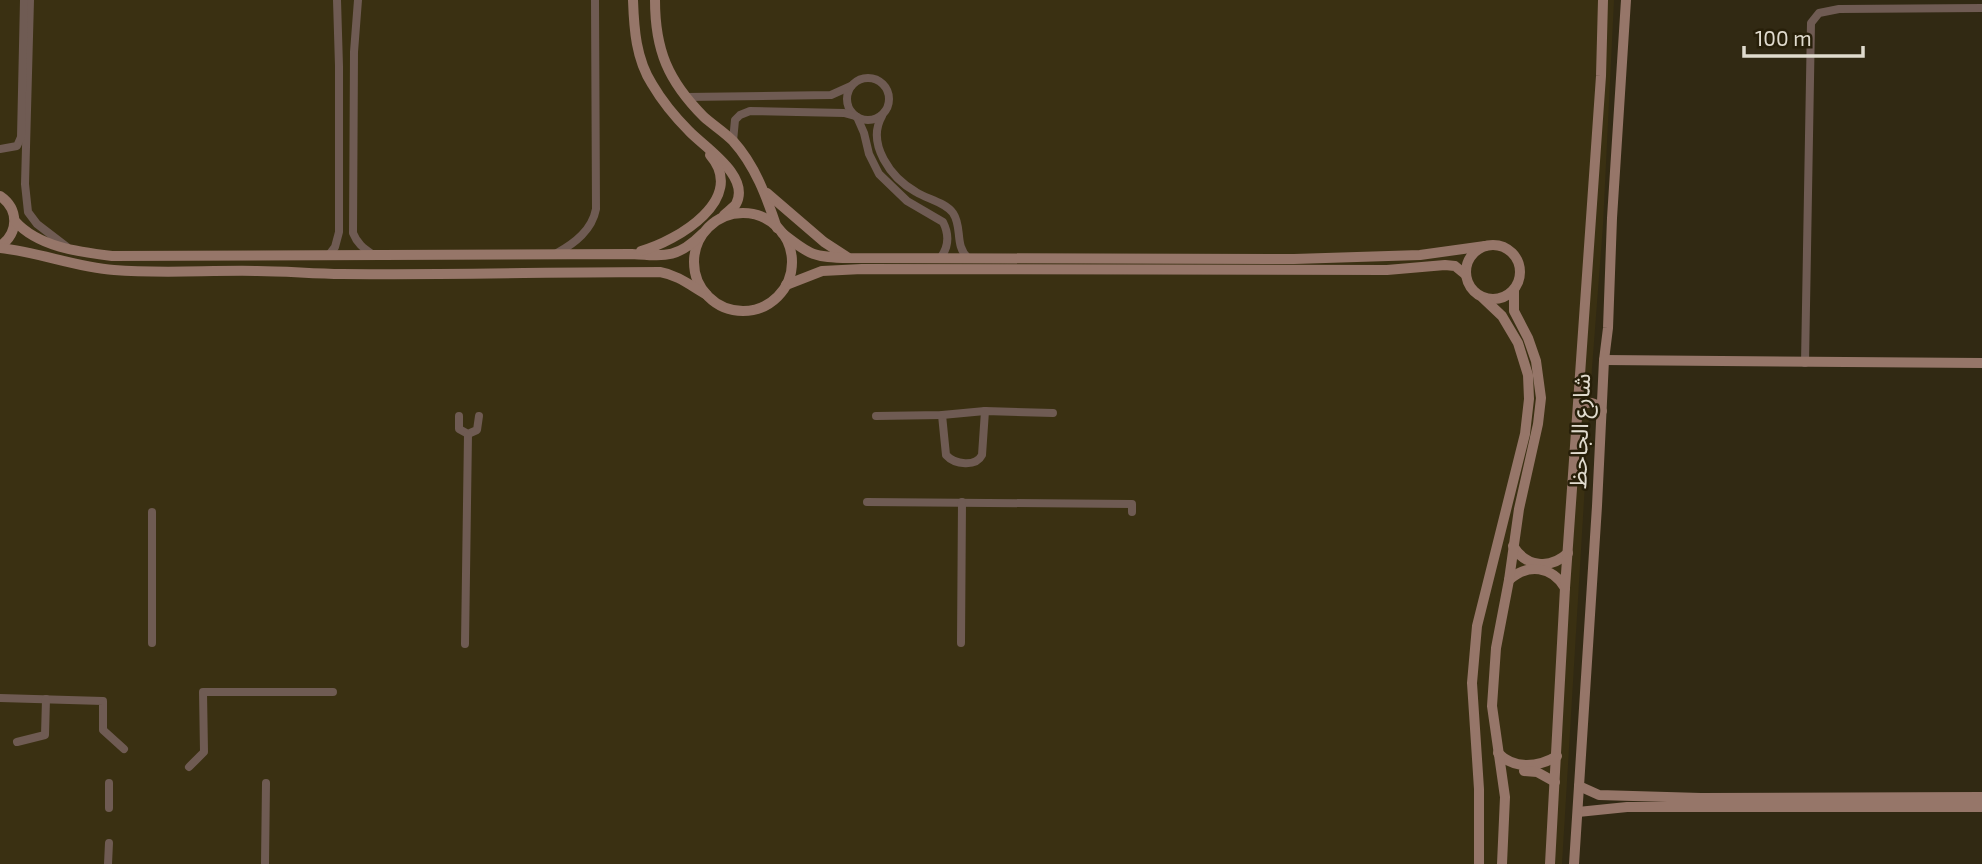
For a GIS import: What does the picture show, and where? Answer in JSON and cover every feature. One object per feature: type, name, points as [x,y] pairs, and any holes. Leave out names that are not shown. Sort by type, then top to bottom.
[{"type":"street","points":[[0,149],[17,146],[21,137],[24,0]]},
{"type":"street","points":[[30,0],[25,184],[28,212],[37,224],[69,249]]},
{"type":"street","points":[[329,255],[335,247],[339,232],[337,0]]},
{"type":"street","points":[[358,0],[354,52],[354,233],[362,248],[374,255]]},
{"type":"street","points":[[553,254],[582,236],[596,209],[595,0]]},
{"type":"street","points":[[632,254],[656,247],[680,234],[710,209],[719,194],[720,174],[715,162],[674,115],[650,81],[635,35],[633,0]]},
{"type":"street","points":[[0,247],[79,265],[140,272],[260,271],[418,275],[660,272],[683,279],[726,307],[740,311],[755,309],[768,304],[786,285],[791,270],[788,244],[766,192],[733,141],[705,118],[669,73],[658,39],[655,0]]},
{"type":"street","name":"شارع الجاحظ","points":[[1550,864],[1565,588],[1601,76],[1603,0]]},
{"type":"street","name":"شارع الجاحظ","points":[[1574,864],[1626,0]]},
{"type":"street","points":[[1805,363],[1811,23],[1819,13],[1839,9],[1982,8]]},
{"type":"street","points":[[634,19],[656,20]]},
{"type":"street","points":[[686,97],[831,95],[862,78],[878,79],[888,90],[889,104],[878,124],[876,137],[885,161],[905,185],[944,206],[953,214],[958,224],[960,247],[968,258]]},
{"type":"street","points":[[851,86],[847,98],[851,111],[864,133],[869,154],[879,174],[907,201],[943,222],[948,242],[946,261]]},
{"type":"street","points":[[733,141],[735,120],[750,111],[844,113],[870,120],[882,116]]},
{"type":"street","points":[[15,221],[31,235],[69,249],[112,257],[553,254],[662,256],[689,247],[736,204],[736,179],[727,166],[691,133]]},
{"type":"street","points":[[766,192],[824,242],[850,258]]},
{"type":"street","points":[[0,196],[13,210],[15,221],[13,232],[0,247]]},
{"type":"street","points":[[339,211],[354,211]]},
{"type":"street","points":[[719,219],[734,214],[765,218],[809,254],[823,257],[1387,270],[1446,265],[1455,266],[1466,275]]},
{"type":"street","points":[[702,234],[695,249],[694,265],[698,281],[707,295]]},
{"type":"street","points":[[786,285],[835,270],[968,258],[1131,265],[1387,257],[1496,244],[1515,255],[1521,276],[1514,291],[1514,312],[1528,338],[1536,361],[1541,398],[1538,424],[1522,491],[1496,648],[1492,706],[1505,797],[1502,864]]},
{"type":"street","points":[[1479,864],[1479,789],[1472,696],[1475,642],[1525,434],[1529,399],[1528,375],[1518,343],[1502,316],[1471,289],[1466,275],[1470,257],[1485,246]]},
{"type":"street","points":[[551,273],[553,254]]},
{"type":"street","points":[[111,270],[112,257]]},
{"type":"street","points":[[140,257],[140,272]]},
{"type":"street","points":[[1483,298],[1503,298],[1514,291]]},
{"type":"street","points":[[1604,360],[1982,363]]},
{"type":"street","points":[[1579,407],[1591,402],[1602,411]]},
{"type":"street","points":[[876,416],[985,411],[1053,413]]},
{"type":"street","points":[[942,415],[946,455],[954,462],[975,463],[981,459],[982,454],[985,411]]},
{"type":"street","points":[[468,434],[477,430],[479,415]]},
{"type":"street","points":[[459,416],[459,429],[468,434]]},
{"type":"street","points":[[465,644],[468,434]]},
{"type":"street","points":[[867,502],[962,502],[1056,508],[1132,504],[1132,512]]},
{"type":"street","points":[[961,643],[962,502]]},
{"type":"street","points":[[152,512],[152,643]]},
{"type":"street","points":[[1513,547],[1526,561],[1539,565],[1552,564],[1568,553]]},
{"type":"street","points":[[1509,580],[1524,570],[1542,569],[1558,578],[1565,588]]},
{"type":"street","points":[[1477,626],[1490,633],[1499,629]]},
{"type":"street","points":[[1475,642],[1489,640],[1496,648]]},
{"type":"street","points":[[189,767],[204,751],[203,692],[333,692]]},
{"type":"street","points":[[0,698],[103,701],[103,730],[124,749]]},
{"type":"street","points":[[17,742],[45,735],[46,699]]},
{"type":"street","points":[[1499,752],[1505,760],[1514,764],[1538,765],[1557,756]]},
{"type":"street","points":[[1502,775],[1506,771],[1514,770],[1537,772],[1555,782]]},
{"type":"street","points":[[109,783],[109,808]]},
{"type":"street","points":[[265,864],[266,783]]},
{"type":"street","points":[[1579,786],[1599,795],[1701,798],[1982,797]]},
{"type":"street","points":[[1599,795],[1599,809]]},
{"type":"street","points":[[1578,812],[1627,807],[1982,807]]},
{"type":"street","points":[[108,864],[109,843]]},
{"type":"shaded area","points":[[0,0],[1614,0],[1603,225],[1562,864],[0,864]]}]
